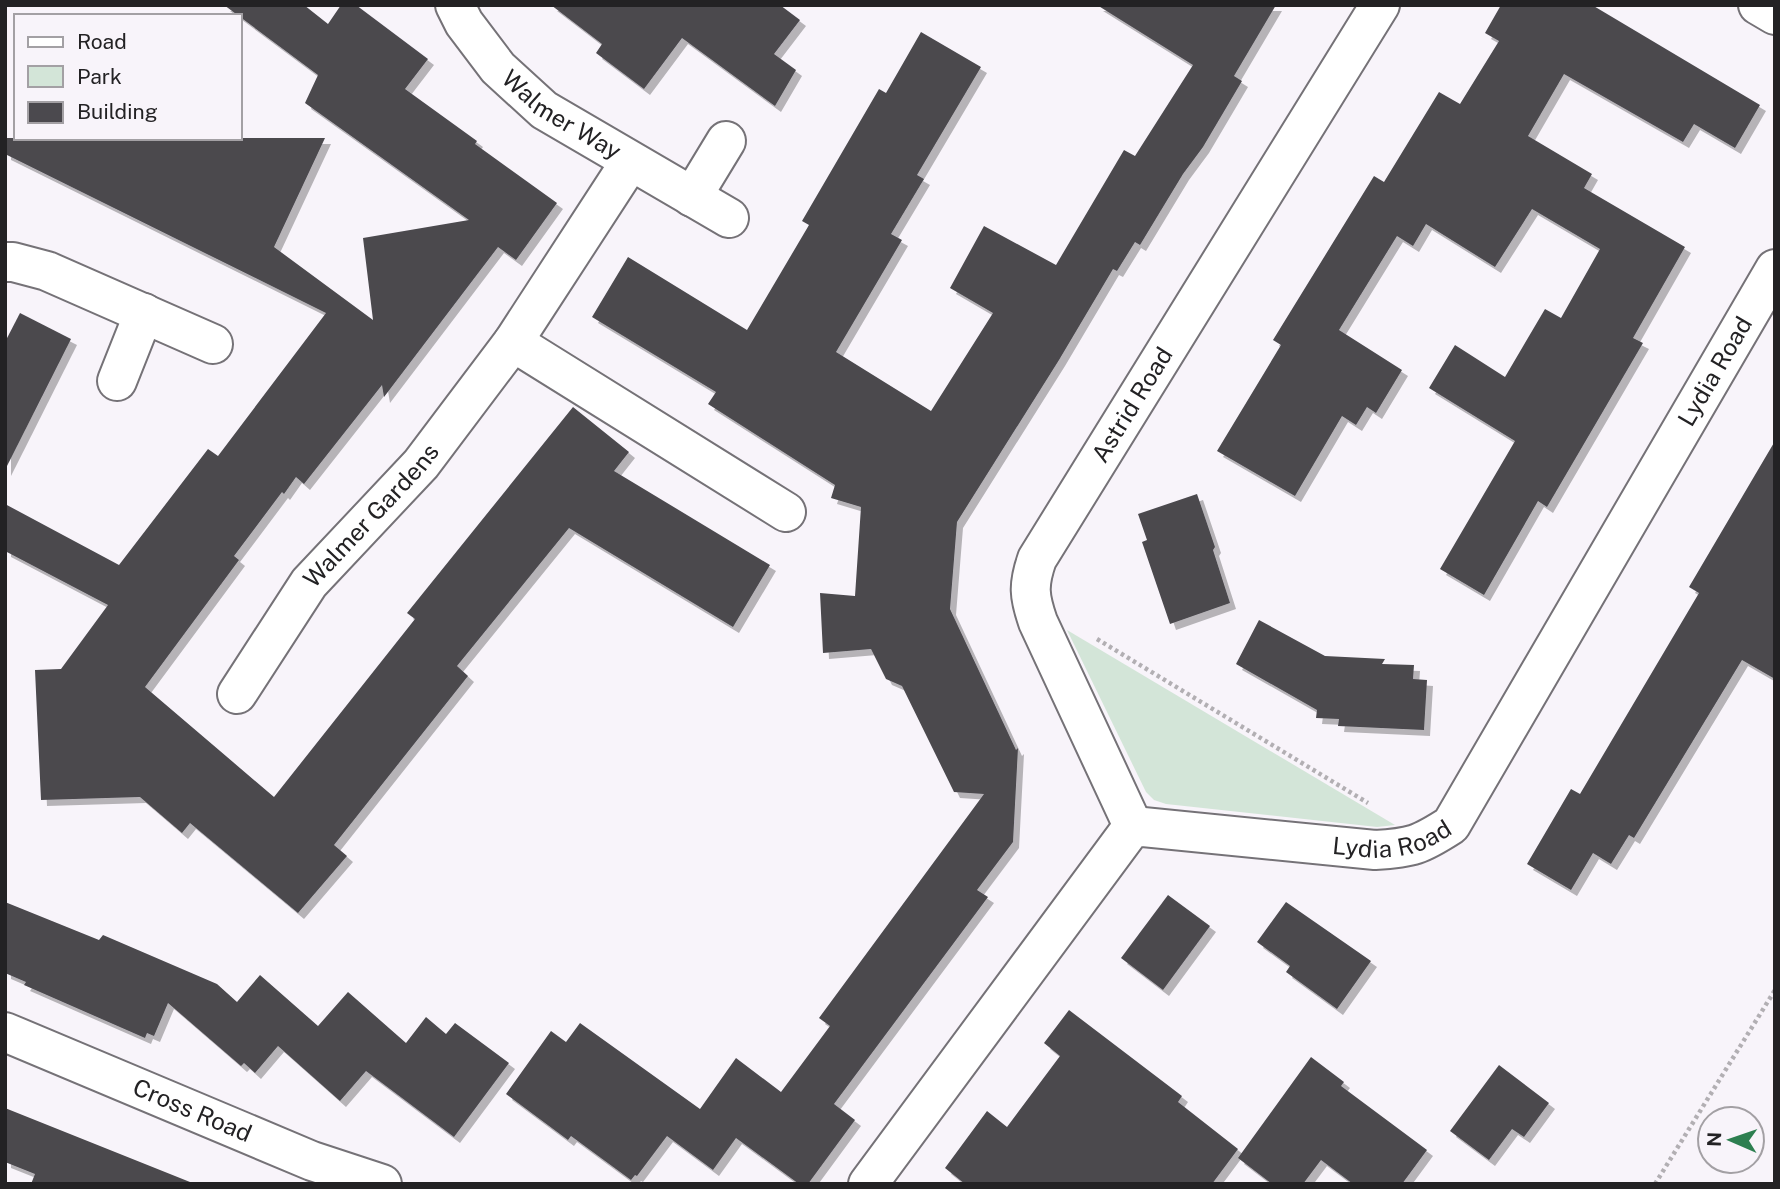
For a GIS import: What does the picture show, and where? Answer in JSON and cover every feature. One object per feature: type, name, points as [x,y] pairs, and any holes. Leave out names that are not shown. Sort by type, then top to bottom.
[{"type":"street","name":"Walmer Way","points":[[454,5],[464,23],[498,68],[544,110],[729,218]]},
{"type":"street","name":"Astrid Road","points":[[1133,826],[1038,622],[1030,599],[1030,579],[1037,559],[1380,5]]},
{"type":"street","points":[[1758,5],[1775,15]]},
{"type":"street","points":[[692,197],[726,141]]},
{"type":"street","name":"Walmer Gardens","points":[[237,694],[309,583],[421,464],[513,342],[630,162]]},
{"type":"street","points":[[5,262],[47,271],[213,344]]},
{"type":"street","name":"Lydia Road","points":[[1133,826],[1376,850],[1406,849],[1451,825],[1775,269]]},
{"type":"street","points":[[117,381],[144,313]]},
{"type":"street","points":[[513,342],[786,512]]},
{"type":"street","points":[[868,1184],[1133,826]]},
{"type":"street","name":"Cross Road","points":[[5,1032],[312,1161],[382,1184]]},
{"type":"path","points":[[1089,634],[1370,804]]},
{"type":"path","points":[[1655,1184],[1775,990]]},
{"type":"green space","points":[[1067,630],[1395,825],[1377,827],[1166,804],[1154,800],[1146,792]]},
{"type":"building","points":[[224,5],[304,5],[328,24],[341,5],[356,5],[428,59],[405,89],[557,203],[516,260],[498,247],[384,397],[382,385],[304,484],[296,477],[284,494],[282,492],[234,556],[239,560],[145,687],[274,797],[415,619],[407,613],[573,407],[629,452],[614,471],[770,565],[733,627],[569,528],[457,666],[468,676],[334,845],[347,856],[298,913],[190,823],[182,833],[140,797],[41,800],[35,670],[61,669],[108,605],[5,551],[5,504],[119,565],[208,449],[218,456],[326,313],[5,154],[5,138],[325,138],[274,247],[373,320],[363,238],[469,220],[305,103],[318,75],[242,18],[242,14],[236,14]]},
{"type":"building","points":[[551,5],[780,5],[800,20],[774,54],[796,70],[775,106],[682,38],[644,89],[596,53],[602,44]]},
{"type":"building","points":[[1097,5],[1276,5],[1234,76],[1242,81],[1203,147],[1183,174],[1140,245],[1135,242],[1117,271],[1113,269],[957,522],[950,609],[1016,750],[1018,748],[1013,842],[977,890],[988,897],[834,1104],[855,1120],[808,1184],[799,1184],[736,1138],[713,1170],[667,1136],[637,1176],[631,1180],[571,1136],[568,1140],[506,1094],[551,1031],[566,1042],[580,1023],[700,1109],[736,1058],[781,1092],[830,1026],[819,1018],[984,794],[954,792],[902,686],[886,679],[871,649],[823,653],[820,593],[855,596],[861,507],[831,498],[835,485],[708,404],[716,392],[592,317],[628,257],[747,330],[809,225],[802,221],[879,89],[886,93],[921,32],[981,67],[917,175],[924,179],[891,234],[902,240],[836,352],[931,411],[993,313],[950,288],[984,226],[1056,265],[1124,150],[1135,156],[1193,65]]},
{"type":"building","points":[[1501,5],[1592,5],[1760,105],[1735,148],[1694,124],[1683,142],[1564,74],[1528,136],[1592,174],[1584,188],[1685,247],[1633,338],[1643,343],[1547,507],[1538,501],[1484,595],[1440,569],[1515,441],[1429,388],[1455,345],[1505,377],[1545,309],[1561,318],[1600,249],[1532,209],[1495,267],[1426,224],[1413,246],[1397,236],[1339,330],[1402,370],[1376,413],[1367,407],[1356,425],[1342,416],[1295,496],[1217,451],[1281,345],[1273,340],[1374,176],[1384,182],[1439,92],[1460,104],[1499,41],[1485,33]]},
{"type":"building","points":[[20,313],[71,339],[5,470],[5,342]]},
{"type":"building","points":[[1775,441],[1775,679],[1742,660],[1634,838],[1629,835],[1611,864],[1593,853],[1571,890],[1527,864],[1571,789],[1580,794],[1699,593],[1689,587]]},
{"type":"building","points":[[1197,494],[1230,603],[1170,624],[1142,542],[1147,540],[1138,514]]},
{"type":"building","points":[[1259,620],[1325,656],[1385,659],[1382,664],[1414,665],[1413,679],[1427,680],[1424,730],[1338,726],[1339,719],[1316,718],[1317,710],[1236,664]]},
{"type":"building","points":[[1168,895],[1210,926],[1163,990],[1121,958]]},
{"type":"building","points":[[5,902],[99,940],[103,935],[217,984],[237,1002],[260,975],[318,1026],[348,992],[406,1043],[426,1017],[446,1034],[455,1023],[509,1063],[454,1137],[366,1071],[340,1101],[278,1046],[255,1073],[244,1063],[241,1066],[168,1003],[154,1036],[147,1033],[145,1038],[24,985],[26,982],[5,973]]},
{"type":"building","points":[[1286,902],[1371,961],[1337,1009],[1286,972],[1290,966],[1257,942]]},
{"type":"building","points":[[1069,1010],[1182,1096],[1178,1102],[1238,1149],[1212,1184],[965,1184],[945,1168],[987,1111],[1007,1127],[1060,1056],[1044,1043]]},
{"type":"building","points":[[1311,1057],[1344,1082],[1341,1086],[1427,1150],[1402,1184],[1353,1184],[1321,1160],[1303,1184],[1272,1184],[1238,1158]]},
{"type":"building","points":[[1499,1065],[1549,1103],[1524,1137],[1512,1129],[1489,1160],[1450,1131]]},
{"type":"building","points":[[5,1108],[190,1182],[31,1184],[35,1174],[5,1162]]}]
